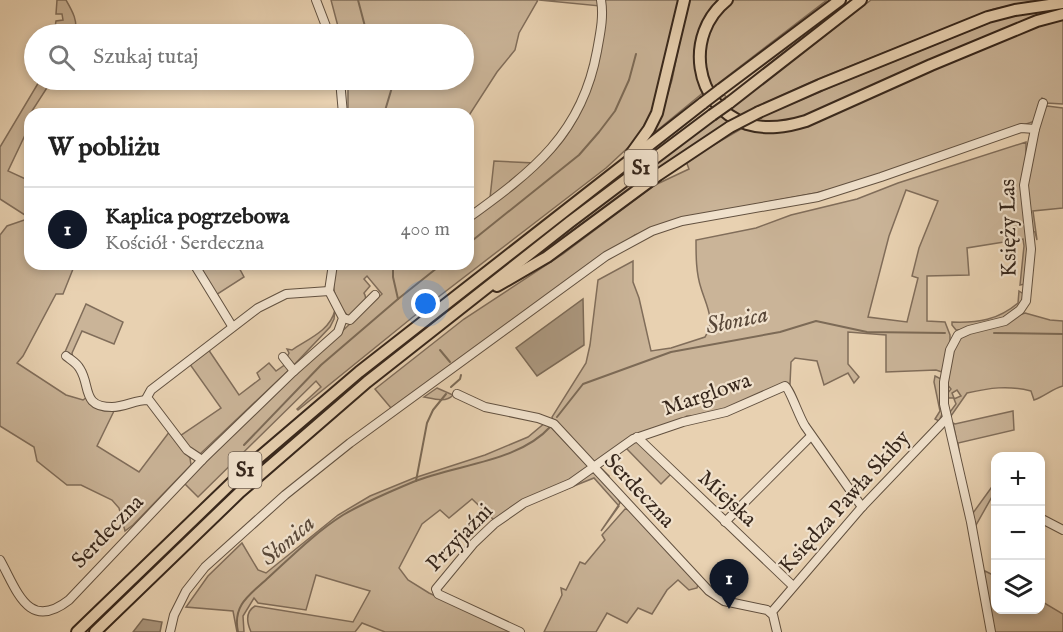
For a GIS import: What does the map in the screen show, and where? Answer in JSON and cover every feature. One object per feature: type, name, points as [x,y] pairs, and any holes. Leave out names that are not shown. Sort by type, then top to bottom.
[{"type":"highway","points":[[619,168],[637,147],[657,113],[684,0]]},
{"type":"highway","points":[[727,0],[709,19],[701,37],[698,53],[703,80],[718,105],[731,117],[747,124],[766,128],[787,127],[806,121],[931,65],[1037,21],[1063,14]]},
{"type":"highway","name":"S1","points":[[77,632],[240,475],[314,410],[414,328],[619,168],[840,0]]},
{"type":"highway","name":"S1","points":[[95,632],[240,492],[367,382],[589,207],[729,103],[861,0]]},
{"type":"highway","points":[[471,300],[547,257],[658,175],[730,127],[759,112],[829,81],[988,17],[1015,10],[1063,3]]},
{"type":"street","points":[[316,0],[324,24]]},
{"type":"street","points":[[474,213],[528,172],[561,138],[583,97],[596,58],[602,21],[601,0]]},
{"type":"street","points":[[340,90],[342,108]]},
{"type":"street","name":"Księży Las","points":[[990,630],[966,501],[947,418],[944,382],[947,360],[958,335],[1005,321],[1020,310],[1027,296],[1031,237],[1023,194],[1035,129],[1043,103]]},
{"type":"street","points":[[170,632],[174,615],[186,591],[205,567],[285,495],[350,443],[606,256],[652,231],[682,221],[818,197],[1021,128],[1035,129]]},
{"type":"street","points":[[198,270],[232,326]]},
{"type":"street","points":[[332,270],[329,291],[343,318],[350,320],[375,295]]},
{"type":"street","points":[[146,399],[151,390],[232,326],[278,297],[294,292],[329,291]]},
{"type":"street","name":"Serdeczna","points":[[0,560],[20,597],[32,609],[50,612],[69,600],[202,460],[338,332],[343,318]]},
{"type":"street","points":[[66,356],[80,369],[87,394],[95,403],[114,407],[146,399],[152,402],[187,450],[202,460]]},
{"type":"street","points":[[283,357],[294,371]]},
{"type":"street","name":"Marglowa","points":[[637,437],[683,422],[726,412],[783,385],[788,386],[797,412],[811,436],[862,507]]},
{"type":"street","name":"Serdeczna","points":[[457,394],[485,407],[549,421],[709,591],[724,601],[763,608],[771,613]]},
{"type":"street","name":"Księdza Pawła Skiby","points":[[771,613],[862,507],[947,418]]},
{"type":"street","points":[[725,522],[811,436]]},
{"type":"street","points":[[593,467],[637,437]]},
{"type":"street","name":"Miejska","points":[[637,437],[793,586]]},
{"type":"street","name":"Przyjaźni","points":[[520,632],[438,594],[436,589],[474,543],[494,524],[524,503],[571,483],[593,467]]},
{"type":"street","points":[[1045,520],[1063,530]]},
{"type":"street","points":[[771,613],[777,632]]},
{"type":"shaded area","points":[[57,0],[66,0],[75,24],[56,24],[56,21],[63,20],[62,14],[56,14]]},
{"type":"shaded area","points":[[331,0],[538,0],[519,33],[515,50],[497,72],[474,108],[348,108],[348,90],[474,90],[474,24],[337,24]]},
{"type":"shaded area","points":[[539,0],[599,0],[600,6]]},
{"type":"shaded area","points":[[604,0],[681,0],[654,110],[634,142],[606,168],[474,270],[474,217],[538,168],[567,135],[578,117],[586,96]]},
{"type":"shaded area","points":[[688,0],[721,0],[703,20],[696,43],[695,55],[704,92],[649,137],[663,109],[672,80]]},
{"type":"shaded area","points":[[733,0],[827,0],[716,85],[734,106],[871,0],[1038,0],[994,9],[823,77],[754,108],[766,115],[996,20],[1022,13],[1055,10],[796,119],[764,123],[745,118],[724,104],[716,95],[707,72],[707,32],[722,10]]},
{"type":"shaded area","points":[[1063,17],[1063,104],[1046,103],[1046,100],[1042,98],[1035,121],[857,182],[816,193],[687,217],[635,235],[391,408],[375,389],[464,319],[563,254],[655,185],[689,169],[686,161],[746,126],[770,131],[1037,25]]},
{"type":"shaded area","points":[[34,90],[46,90],[34,108],[24,108],[24,137],[8,171],[24,178],[24,214],[0,199],[0,147]]},
{"type":"shaded area","points":[[1047,106],[1063,108],[1063,208],[1033,211],[1037,240],[1035,232],[1032,231],[1026,194],[1036,134],[1044,108]]},
{"type":"shaded area","points":[[722,114],[732,120],[652,172],[546,252],[526,263]]},
{"type":"shaded area","points":[[1026,142],[1021,189],[1028,248],[1025,284],[1020,285],[1023,239],[967,248],[969,275],[927,276],[927,321],[945,322],[950,335],[942,372],[936,370],[886,372],[886,335],[848,332],[848,364],[859,377],[854,383],[848,373],[824,385],[817,361],[795,358],[791,362],[790,384],[784,383],[735,407],[698,416],[687,416],[677,422],[639,434],[595,464],[554,423],[552,417],[586,363],[598,280],[633,261],[633,282],[651,351],[671,348],[705,337],[710,325],[709,312],[698,276],[696,240],[756,228],[791,215],[857,199],[898,183]],"holes":[[[906,190],[938,201],[919,248],[912,276],[918,278],[907,322],[868,317],[889,236]]]},
{"type":"shaded area","points":[[494,161],[534,163],[490,198]]},
{"type":"shaded area","points":[[24,220],[24,270],[73,270],[63,294],[56,294],[17,363],[66,395],[83,400],[87,397],[115,409],[97,446],[139,472],[170,431],[190,458],[191,465],[125,531],[119,508],[112,500],[81,485],[67,485],[37,461],[34,447],[0,426],[0,235],[7,226]]},
{"type":"shaded area","points":[[201,270],[240,270],[244,277],[216,295]]},
{"type":"shaded area","points":[[334,270],[473,270],[298,410],[321,387],[316,381],[198,497],[184,483],[382,294],[367,276],[364,279],[370,286],[364,293],[364,303],[351,316],[347,315],[336,298]]},
{"type":"shaded area","points":[[1019,291],[1025,295],[1021,304],[1007,316],[960,330],[956,330],[952,325],[952,322],[979,321],[1003,313],[1018,303]]},
{"type":"shaded area","points":[[583,299],[584,345],[537,376],[516,348]]},
{"type":"shaded area","points":[[86,304],[123,322],[114,344],[82,331],[72,353],[73,358],[65,352]]},
{"type":"shaded area","points":[[335,310],[330,327],[292,367],[286,359],[289,353],[287,349],[292,350],[318,334],[328,324]]},
{"type":"shaded area","points":[[1025,313],[1063,321],[1063,386],[1034,400],[1031,391],[1014,388],[967,393],[951,416],[950,412],[956,404],[954,399],[961,396],[957,390],[952,393],[954,398],[949,398],[947,394],[951,389],[946,383],[951,357],[959,340],[964,335]]},
{"type":"shaded area","points":[[208,349],[239,395],[260,379],[257,373],[269,363],[276,371],[286,364],[290,369],[199,455],[194,453],[180,436],[221,408],[189,363]]},
{"type":"shaded area","points":[[935,376],[941,379],[943,412],[939,421],[935,419],[940,411],[934,382]]},
{"type":"shaded area","points":[[437,388],[453,395],[443,400],[424,397]]},
{"type":"shaded area","points":[[1013,411],[1014,430],[958,443],[960,457],[953,423]]},
{"type":"shaded area","points":[[546,422],[589,467],[577,476],[494,520],[472,499],[449,518],[440,510],[422,524],[399,568],[408,580],[429,593],[514,632],[385,632],[362,623],[355,632],[251,632],[248,618],[255,606],[353,622],[370,591],[316,575],[306,610],[258,603],[254,598],[243,616],[244,632],[237,632],[233,611],[186,607],[208,576],[242,543],[258,570],[266,573],[338,515],[370,496],[414,478],[485,455],[528,437]]},
{"type":"shaded area","points":[[636,440],[671,474],[661,484],[626,448],[600,467],[609,476],[606,479],[599,471],[599,466]]},
{"type":"shaded area","points":[[591,473],[596,473],[616,495],[620,503],[618,505],[594,478],[541,499]]},
{"type":"shaded area","points":[[991,488],[991,499],[976,525],[973,524],[967,490],[973,513]]},
{"type":"shaded area","points":[[625,509],[630,510],[698,584],[697,588],[689,590],[678,580],[667,590],[652,614],[638,608],[627,623],[607,613],[596,632],[544,632],[562,595],[561,588],[566,590],[580,562],[585,564],[605,540],[602,535]]},
{"type":"shaded area","points":[[985,571],[991,574],[991,614],[1045,614],[1045,603],[1063,614],[1063,632],[993,632]]},
{"type":"shaded area","points":[[143,619],[162,622],[160,632],[133,632]]},
{"type":"waterway","points":[[358,0],[364,24]]},
{"type":"waterway","points":[[474,239],[579,155],[615,111],[629,80],[636,54]]},
{"type":"waterway","points":[[386,108],[391,90]]},
{"type":"waterway","points":[[393,270],[398,299]]},
{"type":"waterway","points":[[244,445],[321,365],[434,270]]},
{"type":"waterway","name":"Słonica","points":[[557,417],[583,384],[671,352],[780,332],[816,321],[867,332],[945,333]]},
{"type":"waterway","name":"Słonica","points":[[994,333],[1063,334]]},
{"type":"waterway","points":[[440,350],[450,362]]},
{"type":"waterway","points":[[451,387],[461,375]]},
{"type":"waterway","points":[[416,481],[427,423],[433,410],[446,394]]},
{"type":"waterway","name":"Słonica","points":[[238,632],[238,614],[244,600],[314,537],[343,515],[368,501],[413,482],[522,448],[551,426]]},
{"type":"place","name":"Kaplica pogrzebowa","points":[[729,609]]}]
